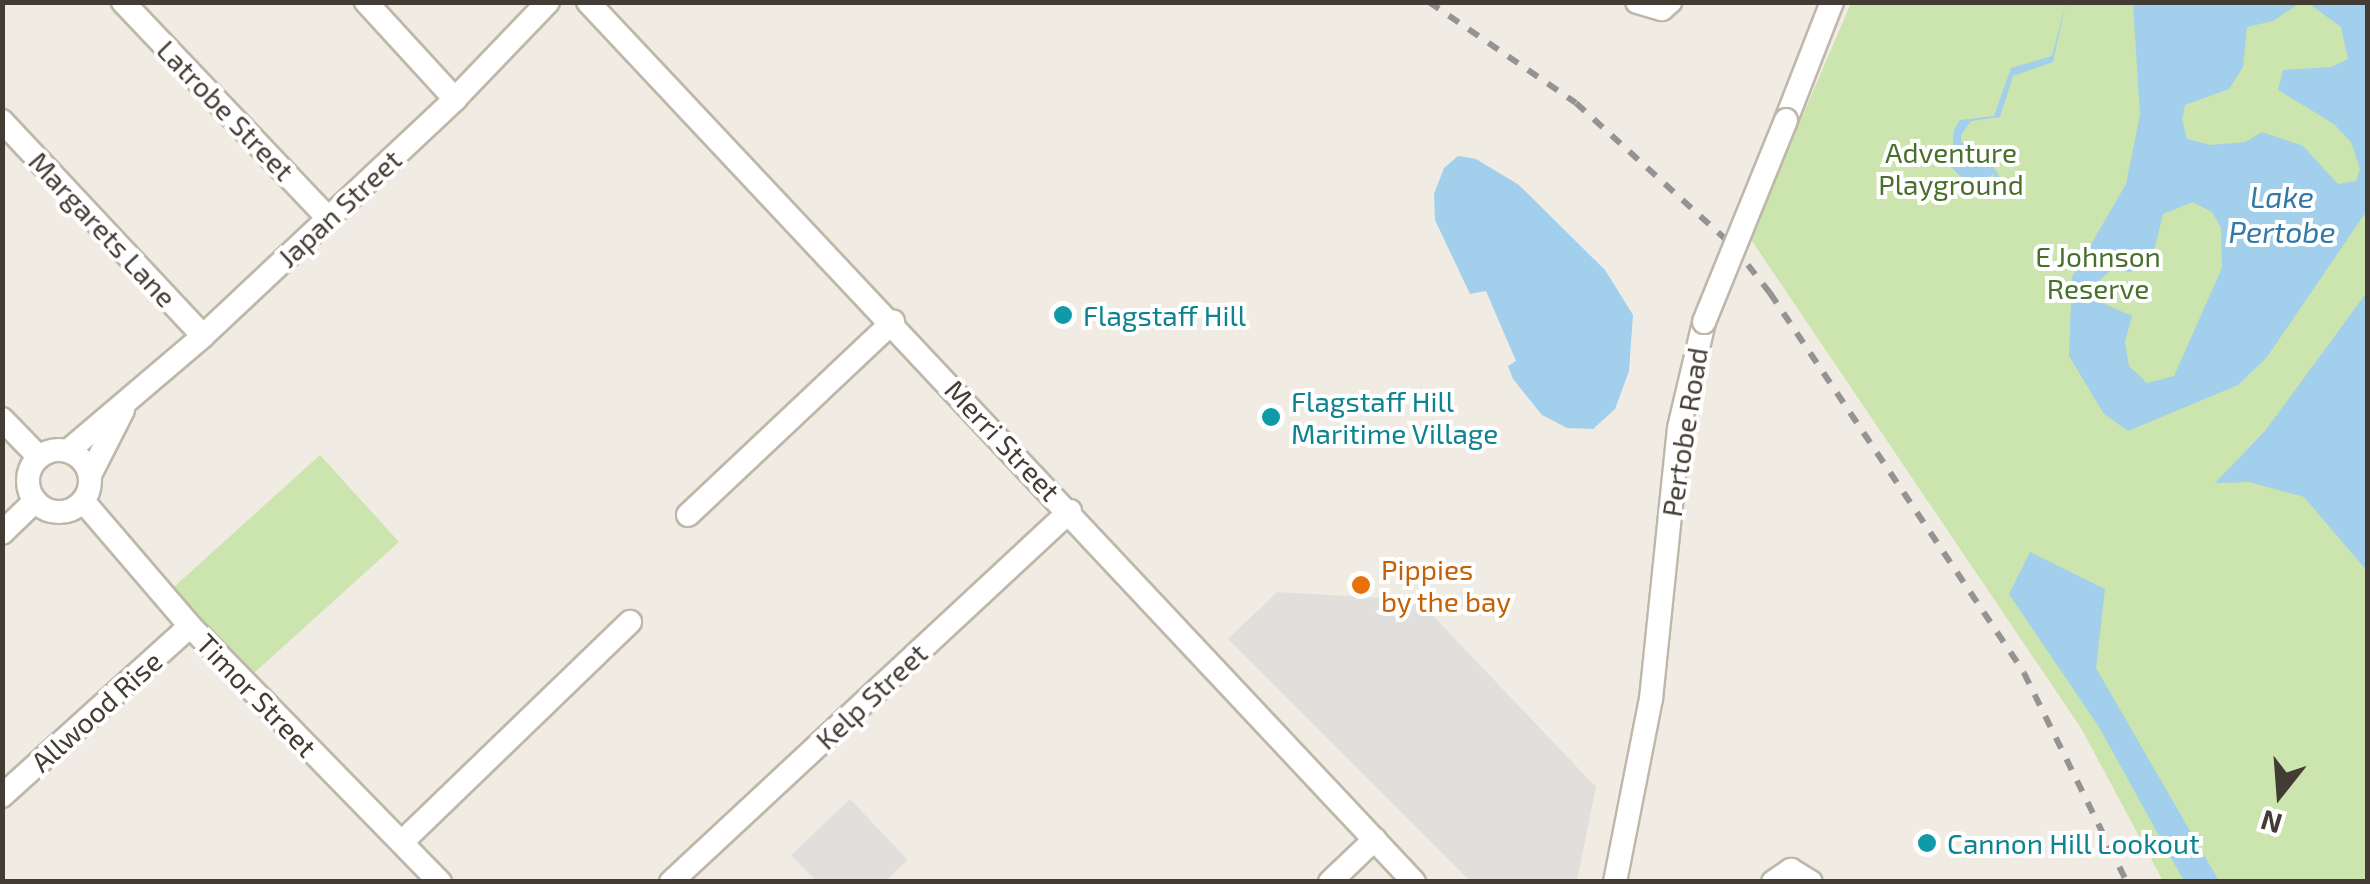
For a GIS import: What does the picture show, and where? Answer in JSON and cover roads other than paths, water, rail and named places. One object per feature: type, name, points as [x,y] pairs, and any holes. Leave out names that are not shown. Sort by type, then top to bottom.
[{"type":"street","name":"Latrobe Street","points":[[124,2],[328,218]]},
{"type":"street","points":[[366,2],[455,100]]},
{"type":"street","name":"Japan Street","points":[[68,451],[91,426],[125,407],[203,336],[455,100],[548,2]]},
{"type":"street","name":"Merri Street","points":[[588,2],[893,322],[1414,882]]},
{"type":"street","points":[[1637,2],[1662,9],[1670,2]]},
{"type":"street","name":"Pertobe Road","points":[[1615,882],[1650,699],[1679,428],[1704,322],[1832,2]]},
{"type":"street","name":"Margarets Lane","points":[[2,121],[203,336]]},
{"type":"street","points":[[688,515],[893,322]]},
{"type":"street","name":"Japan Street","points":[[90,475],[125,407]]},
{"type":"street","points":[[2,420],[39,458]]},
{"type":"street","points":[[68,451],[90,475],[83,501],[61,512],[35,501],[28,482],[39,458],[68,451]]},
{"type":"street","points":[[2,533],[35,501]]},
{"type":"street","name":"Timor Street","points":[[83,501],[190,626],[440,882]]},
{"type":"street","name":"Kelp Street","points":[[671,882],[1070,511]]},
{"type":"street","points":[[402,842],[630,622]]},
{"type":"street","name":"Allwood Rise","points":[[2,796],[190,626]]},
{"type":"street","points":[[1330,882],[1375,839]]},
{"type":"street","points":[[1773,882],[1791,870],[1812,882]]},
{"type":"water","points":[[2066,2],[2053,62],[2013,76],[2000,117],[1971,121],[1961,135],[1961,142],[1984,152],[2004,184],[1999,186],[1993,174],[1980,183],[1962,178],[1951,167],[1954,130],[1960,120],[1994,116],[2011,68],[2052,56]]},
{"type":"water","name":"Lake Pertobe","points":[[2133,3],[2300,3],[2273,21],[2247,27],[2243,67],[2229,89],[2185,105],[2182,119],[2187,139],[2211,145],[2245,142],[2262,132],[2303,146],[2338,184],[2356,181],[2360,169],[2351,142],[2334,124],[2278,90],[2283,70],[2331,67],[2348,59],[2341,27],[2308,3],[2367,3],[2368,209],[2267,357],[2238,385],[2128,431],[2104,414],[2069,356],[2072,277],[2126,184],[2140,115]],"holes":[[[2193,202],[2212,212],[2221,228],[2222,268],[2174,376],[2147,383],[2129,366],[2125,342],[2132,316],[2100,302],[2091,288],[2111,270],[2131,272],[2155,247],[2163,214]]]},
{"type":"water","points":[[1458,156],[1476,159],[1519,185],[1605,270],[1633,315],[1629,371],[1615,409],[1593,429],[1567,428],[1542,415],[1513,379],[1508,366],[1516,361],[1486,291],[1470,294],[1435,220],[1434,194],[1444,168]]},
{"type":"water","name":"Lake Pertobe","points":[[2367,292],[2367,571],[2304,497],[2249,482],[2215,483],[2265,431]]},
{"type":"water","points":[[2030,552],[2105,589],[2096,668],[2219,881],[2184,881],[2099,727],[2009,594]]},
{"type":"railway","points":[[1429,2],[1576,103],[1733,246],[1770,293],[2024,673],[2127,882]]},
{"type":"place","name":"Flagstaff Hill","points":[[1063,315]]},
{"type":"place","name":"Flagstaff Hill Maritime Village","points":[[1271,417]]},
{"type":"place","name":"Pippies by the bay","points":[[1361,585]]},
{"type":"place","name":"Cannon Hill Lookout","points":[[1927,843]]},
{"type":"park label","name":"Adventure Playground","points":[[1951,168]]},
{"type":"park label","name":"E Johnson Reserve","points":[[2098,272]]}]
